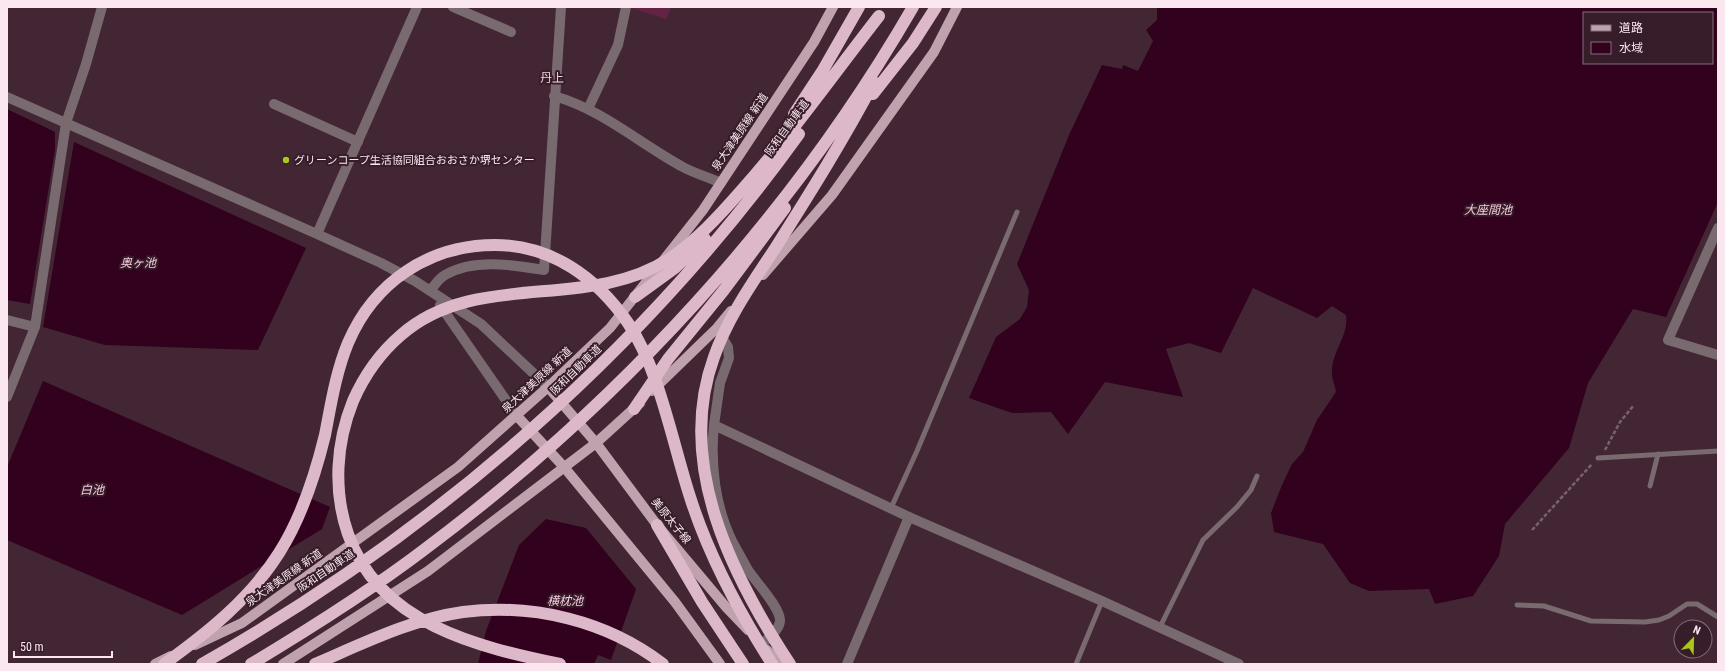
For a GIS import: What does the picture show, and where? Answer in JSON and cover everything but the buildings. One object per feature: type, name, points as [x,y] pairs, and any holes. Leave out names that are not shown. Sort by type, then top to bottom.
[{"type":"highway","points":[[635,297],[675,268],[702,242],[728,212],[823,70],[859,7]]},
{"type":"highway","points":[[790,664],[774,640],[739,575],[717,526],[711,503],[703,454],[701,430],[707,382],[713,358],[734,314],[846,135],[913,7]]},
{"type":"highway","points":[[634,409],[668,359],[724,290],[913,43],[936,7]]},
{"type":"highway","points":[[560,664],[495,650],[450,634],[402,607],[385,592],[371,575],[349,538],[343,518],[338,477],[343,432],[357,393],[370,370],[392,343],[409,328],[428,315],[450,306],[497,296],[569,289],[615,281],[650,269],[669,259],[705,229],[762,168],[881,12]]},
{"type":"highway","name":"阪和自動車道","points":[[202,664],[344,576],[409,530],[474,479],[538,424],[602,364],[667,296],[777,165],[829,92],[881,12]]},
{"type":"highway","points":[[252,664],[328,616],[424,550],[496,494],[623,378],[688,311],[798,178],[849,108],[901,28]]},
{"type":"highway","points":[[164,664],[194,643],[234,608],[259,580],[279,553],[295,523],[316,468],[338,373],[347,344],[358,322],[372,302],[408,269],[431,257],[455,248],[481,245],[505,245],[530,250],[552,257],[573,267],[591,280],[607,295],[630,326],[652,372],[670,427],[692,504],[704,536],[740,612],[772,664]]},
{"type":"highway","points":[[657,525],[702,602],[743,664]]},
{"type":"highway","points":[[315,664],[408,626],[462,613],[516,610],[571,619],[598,628],[624,639],[663,664]]},
{"type":"main road","name":"泉大津美原線 新道","points":[[155,664],[242,623],[458,468],[548,387],[610,328],[703,210],[814,42],[833,7]]},
{"type":"main road","points":[[282,664],[428,571],[596,443],[634,409],[717,328],[832,195],[934,52],[957,7]]},
{"type":"main road","name":"美原太子線","points":[[548,387],[596,443],[657,525],[726,607],[781,664]]},
{"type":"main road","points":[[516,416],[564,467],[675,602],[720,664]]},
{"type":"street","points":[[7,397],[35,327],[66,123],[86,64],[102,7]]},
{"type":"street","points":[[317,234],[417,7]]},
{"type":"street","points":[[453,7],[511,32]]},
{"type":"street","points":[[430,290],[444,275],[462,267],[510,265],[544,270],[554,96],[561,7]]},
{"type":"street","points":[[588,109],[618,45],[626,7]]},
{"type":"street","points":[[554,96],[570,100],[588,109],[682,167],[721,182]]},
{"type":"street","points":[[7,97],[381,263],[430,290],[481,324],[548,387]]},
{"type":"street","points":[[274,104],[358,142]]},
{"type":"street","points":[[1718,228],[1668,340],[1718,355]]},
{"type":"street","points":[[430,290],[516,416]]},
{"type":"street","points":[[7,320],[35,327]]},
{"type":"street","points":[[717,328],[728,347],[729,358],[720,383],[715,409],[712,447],[714,472],[722,514],[732,542],[748,570],[778,611],[780,620],[778,629],[762,644]]},
{"type":"street","points":[[714,425],[909,517],[1102,601],[1239,664]]},
{"type":"street","points":[[847,664],[909,517]]},
{"type":"lane","points":[[890,508],[918,451],[1017,212]]},
{"type":"lane","points":[[1598,458],[1718,451]]},
{"type":"lane","points":[[1650,486],[1658,454]]},
{"type":"lane","points":[[1160,627],[1203,540],[1237,508],[1251,490],[1257,476]]},
{"type":"lane","points":[[1076,664],[1102,601]]},
{"type":"lane","points":[[1518,605],[1544,606],[1591,621],[1631,622],[1659,620],[1669,616],[1687,604],[1697,604],[1718,617]]},
{"type":"path","points":[[1532,530],[1588,468],[1604,453],[1620,422],[1634,405]]},
{"type":"shaded area","points":[[628,7],[671,7],[666,19]]},
{"type":"water","name":"大座間池","points":[[1157,7],[1718,7],[1718,202],[1666,317],[1633,309],[1588,383],[1569,448],[1505,524],[1499,556],[1473,596],[1435,604],[1429,589],[1369,591],[1350,583],[1323,544],[1274,532],[1271,513],[1282,485],[1292,464],[1303,452],[1317,420],[1336,392],[1332,370],[1335,356],[1345,329],[1346,315],[1332,306],[1317,318],[1253,288],[1221,353],[1189,343],[1166,349],[1183,397],[1105,382],[1068,434],[1051,412],[1012,413],[969,398],[996,337],[1020,319],[1027,307],[1029,290],[1017,264],[1069,135],[1102,65],[1122,69],[1123,65],[1138,71],[1153,41],[1146,30],[1157,20]]},
{"type":"water","points":[[7,109],[55,132],[55,149],[30,304],[7,300]]},
{"type":"water","name":"奥ヶ池","points":[[74,142],[306,248],[258,350],[105,345],[43,327]]},
{"type":"water","name":"白池","points":[[43,381],[330,507],[322,529],[182,615],[7,540],[7,467]]},
{"type":"water","name":"横枕池","points":[[546,519],[586,528],[636,589],[611,660],[598,655],[594,664],[478,664],[486,631],[519,545]]},
{"type":"place","name":"グリーンコープ生活協同組合おおさか堺センター","points":[[286,160]]},
{"type":"district","name":"丹上","points":[[552,78]]}]
